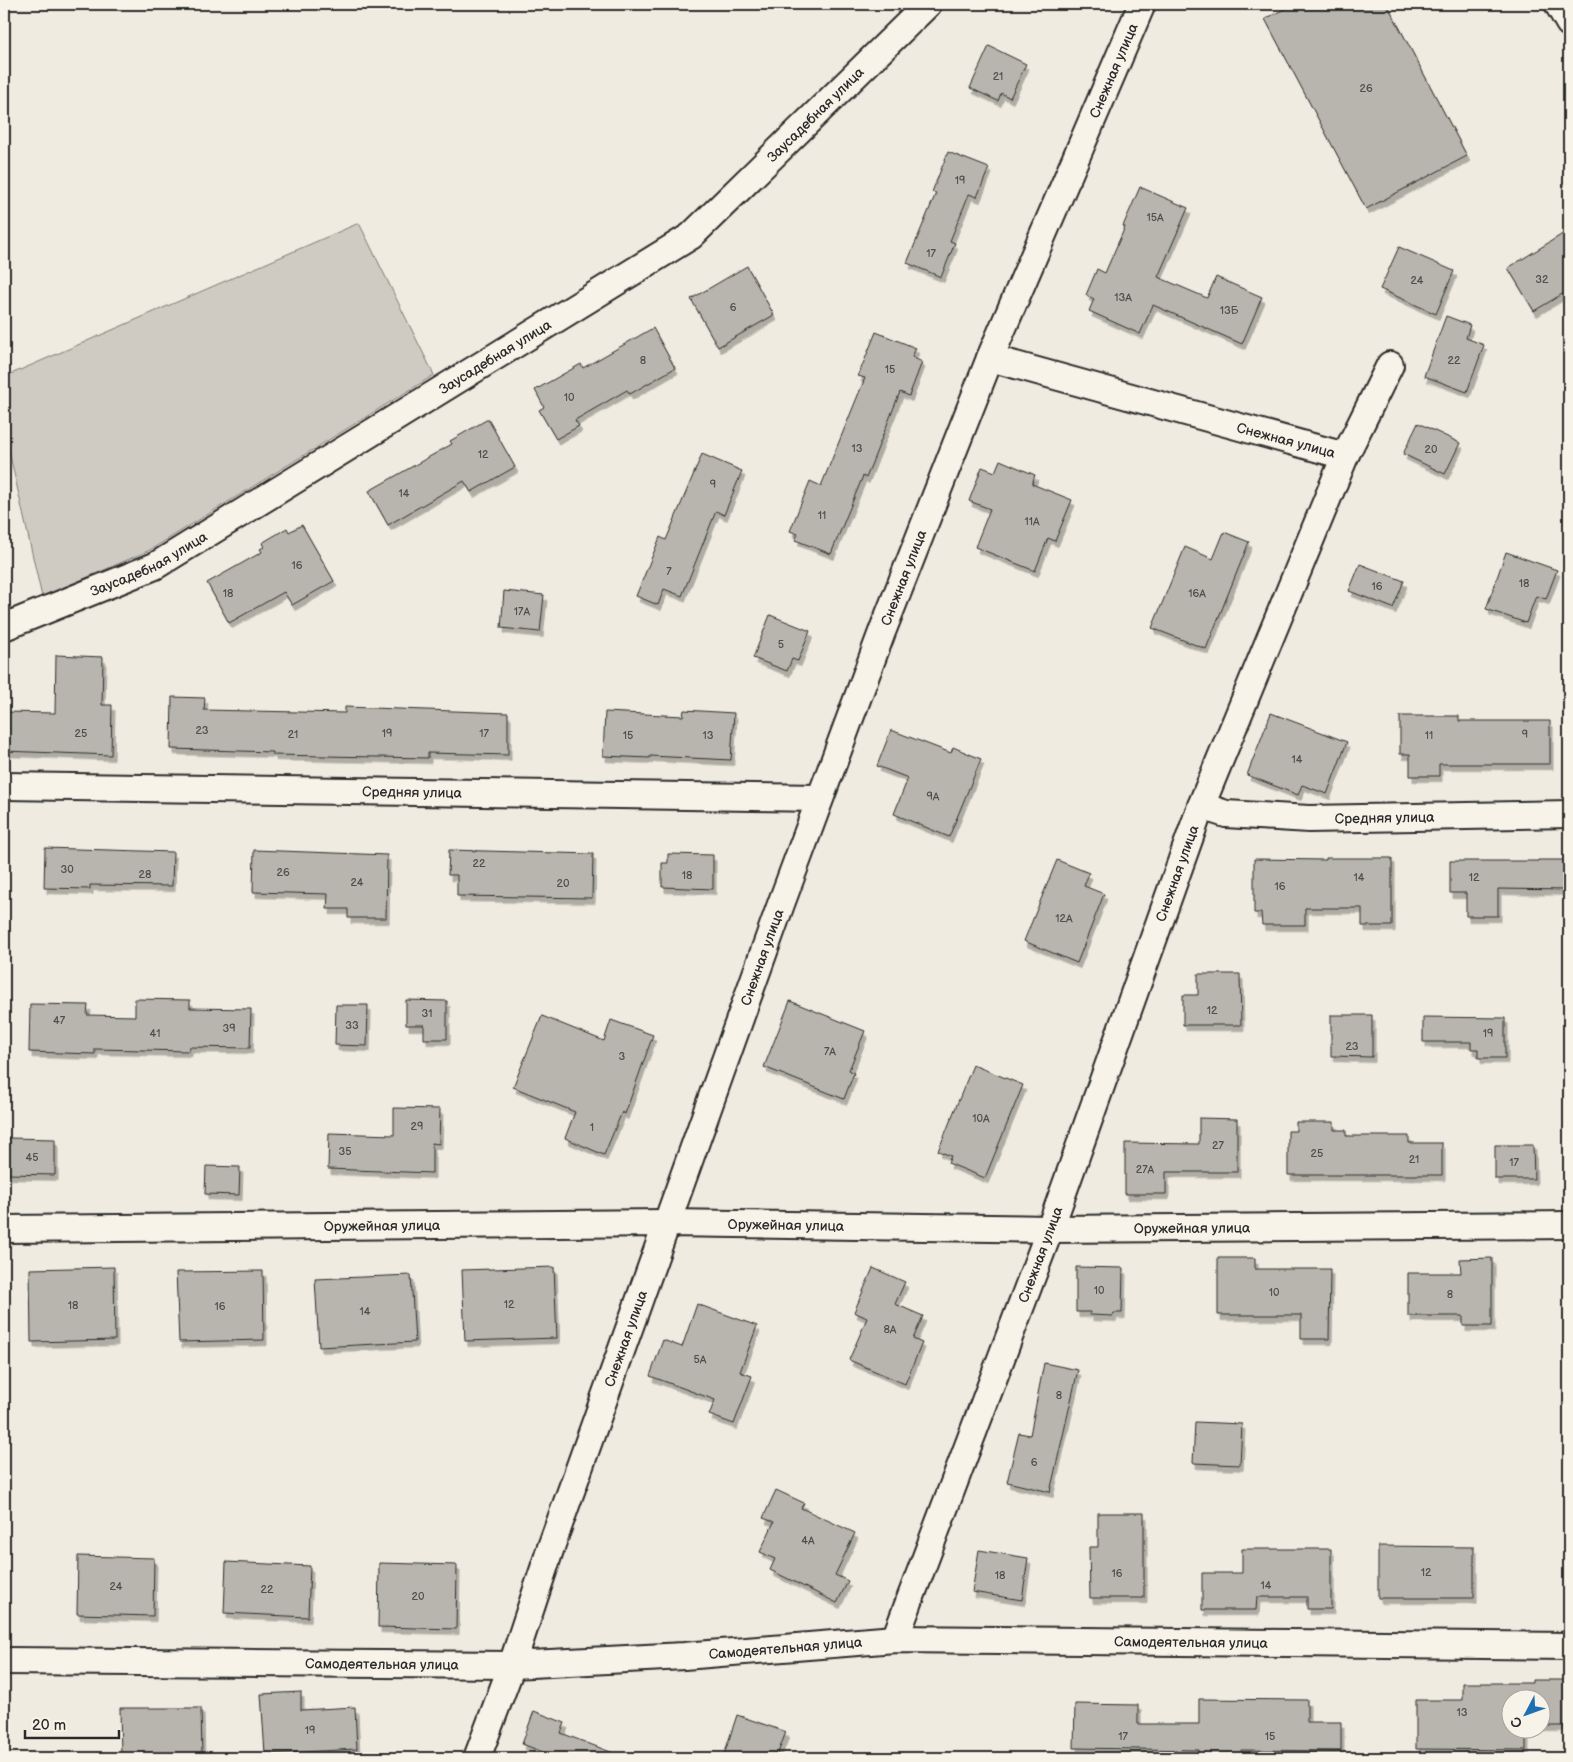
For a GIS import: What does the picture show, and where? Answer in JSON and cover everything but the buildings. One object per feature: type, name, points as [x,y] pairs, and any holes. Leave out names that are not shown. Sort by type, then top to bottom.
[{"type":"street","name":"Заусадебная улица","points":[[4,627],[155,566],[691,236],[928,4]]},
{"type":"street","name":"Снежная улица","points":[[477,1758],[512,1665],[551,1547],[820,798],[882,632],[990,358],[1142,4]]},
{"type":"street","points":[[1558,4],[1569,23]]},
{"type":"street","name":"Снежная улица","points":[[895,1639],[1050,1229],[1201,806],[1345,456],[990,358]]},
{"type":"street","points":[[1345,456],[1390,365]]},
{"type":"street","name":"Средняя улица","points":[[4,786],[820,798]]},
{"type":"street","name":"Средняя улица","points":[[1201,806],[1226,814],[1309,819],[1569,814]]},
{"type":"street","name":"Оружейная улица","points":[[4,1228],[667,1224],[1050,1229],[1569,1225]]},
{"type":"street","name":"Самодеятельная улица","points":[[4,1661],[512,1665],[684,1656],[895,1639],[1569,1646]]},
{"type":"shaded area","points":[[359,223],[434,375],[150,550],[42,597],[4,429],[4,377]]}]
